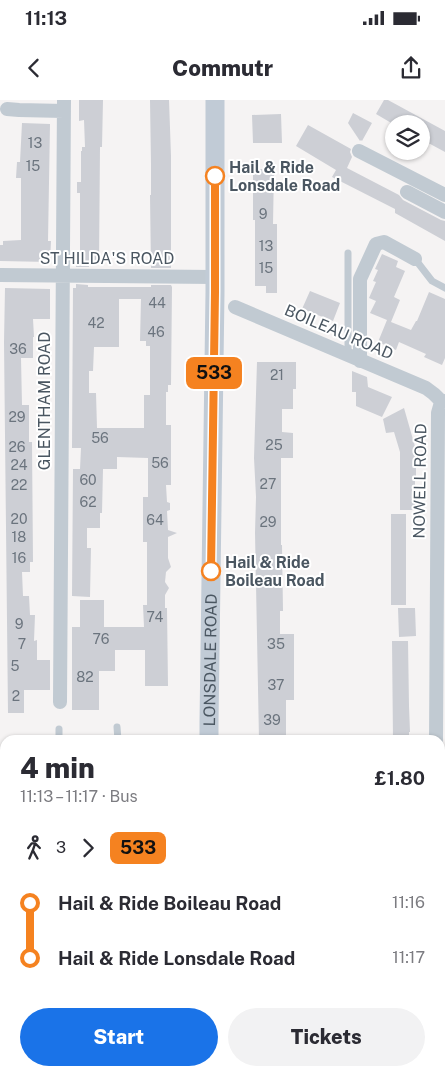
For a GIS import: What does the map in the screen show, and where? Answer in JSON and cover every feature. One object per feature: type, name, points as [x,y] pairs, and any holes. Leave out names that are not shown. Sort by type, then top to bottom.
[{"type":"main road","name":"LONSDALE ROAD","points":[[210,735],[224,304],[214,276],[215,100]]},
{"type":"street","points":[[7,108],[18,110],[64,105]]},
{"type":"street","name":"GLENTHAM ROAD","points":[[60,702],[64,105]]},
{"type":"street","points":[[360,150],[444,204]]},
{"type":"street","points":[[407,192],[444,204]]},
{"type":"street","points":[[354,358],[360,279],[376,244],[384,242],[415,259]]},
{"type":"street","name":"ST HILDA'S ROAD","points":[[0,276],[214,276]]},
{"type":"street","name":"BOILEAU ROAD","points":[[224,304],[426,388],[444,402]]},
{"type":"street","name":"NOWELL ROAD","points":[[436,735],[440,675],[441,562],[438,413],[440,406],[444,402]]},
{"type":"lane","points":[[348,253],[354,358]]},
{"type":"lane","points":[[415,259],[432,281],[445,288]]},
{"type":"lane","points":[[118,727],[118,735]]},
{"type":"lane","points":[[59,729],[60,735]]},
{"type":"building","points":[[79,100],[103,100],[102,147],[100,147],[99,262],[89,262],[89,267],[76,267],[76,254],[80,254],[80,193],[77,193],[77,182],[81,182],[81,151],[82,147],[85,147],[84,120],[79,121]]},
{"type":"building","points":[[150,100],[169,100],[171,268],[151,268]]},
{"type":"building","points":[[384,100],[388,100],[416,115],[385,115],[385,119],[376,114]]},
{"type":"building","points":[[353,113],[372,123],[362,141],[360,141],[348,123]]},
{"type":"building","points":[[281,114],[282,143],[253,143],[252,115]]},
{"type":"building","points":[[22,123],[50,124],[48,241],[51,241],[50,262],[0,261],[0,245],[3,245],[3,241],[21,240],[21,178],[16,178],[17,162],[20,162]]},
{"type":"building","points":[[430,123],[445,131],[445,152],[430,144]]},
{"type":"building","points":[[308,125],[351,149],[352,157],[347,168],[399,195],[403,200],[445,221],[445,241],[395,213],[395,209],[332,177],[336,170],[296,146]]},
{"type":"building","points":[[253,169],[274,169],[273,224],[277,224],[277,293],[266,293],[266,286],[255,286]]},
{"type":"building","points":[[382,254],[398,261],[396,267],[405,271],[394,297],[400,300],[391,322],[411,330],[417,321],[429,292],[445,299],[445,358],[442,365],[424,357],[426,354],[399,342],[396,350],[378,342],[387,320],[370,313],[376,301],[369,298],[376,282],[373,281],[378,270],[375,269]]},
{"type":"building","points":[[76,284],[88,285],[88,287],[151,287],[151,285],[171,285],[172,287],[171,385],[168,385],[168,392],[166,392],[166,425],[171,425],[171,485],[166,485],[167,502],[170,503],[170,510],[167,511],[168,530],[177,533],[168,537],[168,558],[171,567],[166,572],[165,582],[169,588],[165,595],[165,608],[167,608],[168,686],[145,686],[145,650],[115,650],[115,671],[99,671],[99,710],[72,710],[72,627],[80,627],[80,600],[104,600],[104,627],[144,627],[143,605],[147,605],[147,542],[143,542],[143,497],[148,497],[148,458],[117,457],[117,469],[103,469],[100,528],[87,528],[87,548],[91,548],[90,597],[72,596],[73,469],[80,469],[81,448],[72,448],[73,288],[76,288]],"holes":[[[119,299],[141,299],[140,341],[146,341],[146,346],[150,346],[150,395],[144,395],[144,428],[97,428],[96,393],[89,393],[89,371],[93,371],[94,347],[119,347]]]},
{"type":"building","points":[[5,288],[50,289],[50,319],[33,319],[33,358],[21,358],[22,405],[29,405],[29,442],[32,442],[33,562],[30,562],[30,572],[22,572],[23,596],[29,596],[30,615],[35,615],[34,641],[37,640],[37,660],[50,660],[50,690],[24,690],[24,713],[8,713]]},
{"type":"building","points":[[310,291],[340,303],[333,321],[302,309]]},
{"type":"building","points":[[257,362],[296,362],[296,389],[293,389],[293,409],[282,409],[282,432],[293,433],[293,458],[281,458],[283,611],[280,611],[280,634],[294,634],[294,700],[286,700],[286,735],[259,735],[254,458]]},
{"type":"building","points":[[352,371],[367,377],[368,387],[392,397],[382,417],[356,406],[356,392],[352,392]]},
{"type":"building","points":[[404,408],[416,450],[415,510],[400,510],[400,452],[394,432],[386,433],[383,419]]},
{"type":"building","points":[[391,514],[406,514],[406,605],[391,605]]},
{"type":"building","points":[[398,608],[415,608],[416,636],[399,637]]},
{"type":"building","points":[[392,641],[408,641],[410,732],[409,735],[393,735]]},
{"type":"bus line","name":"533","points":[[211,571],[215,176]]},
{"type":"place","name":"Hail & Ride Lonsdale Road","points":[[215,176]]},
{"type":"place","name":"Hail & Ride Boileau Road","points":[[211,571]]}]
